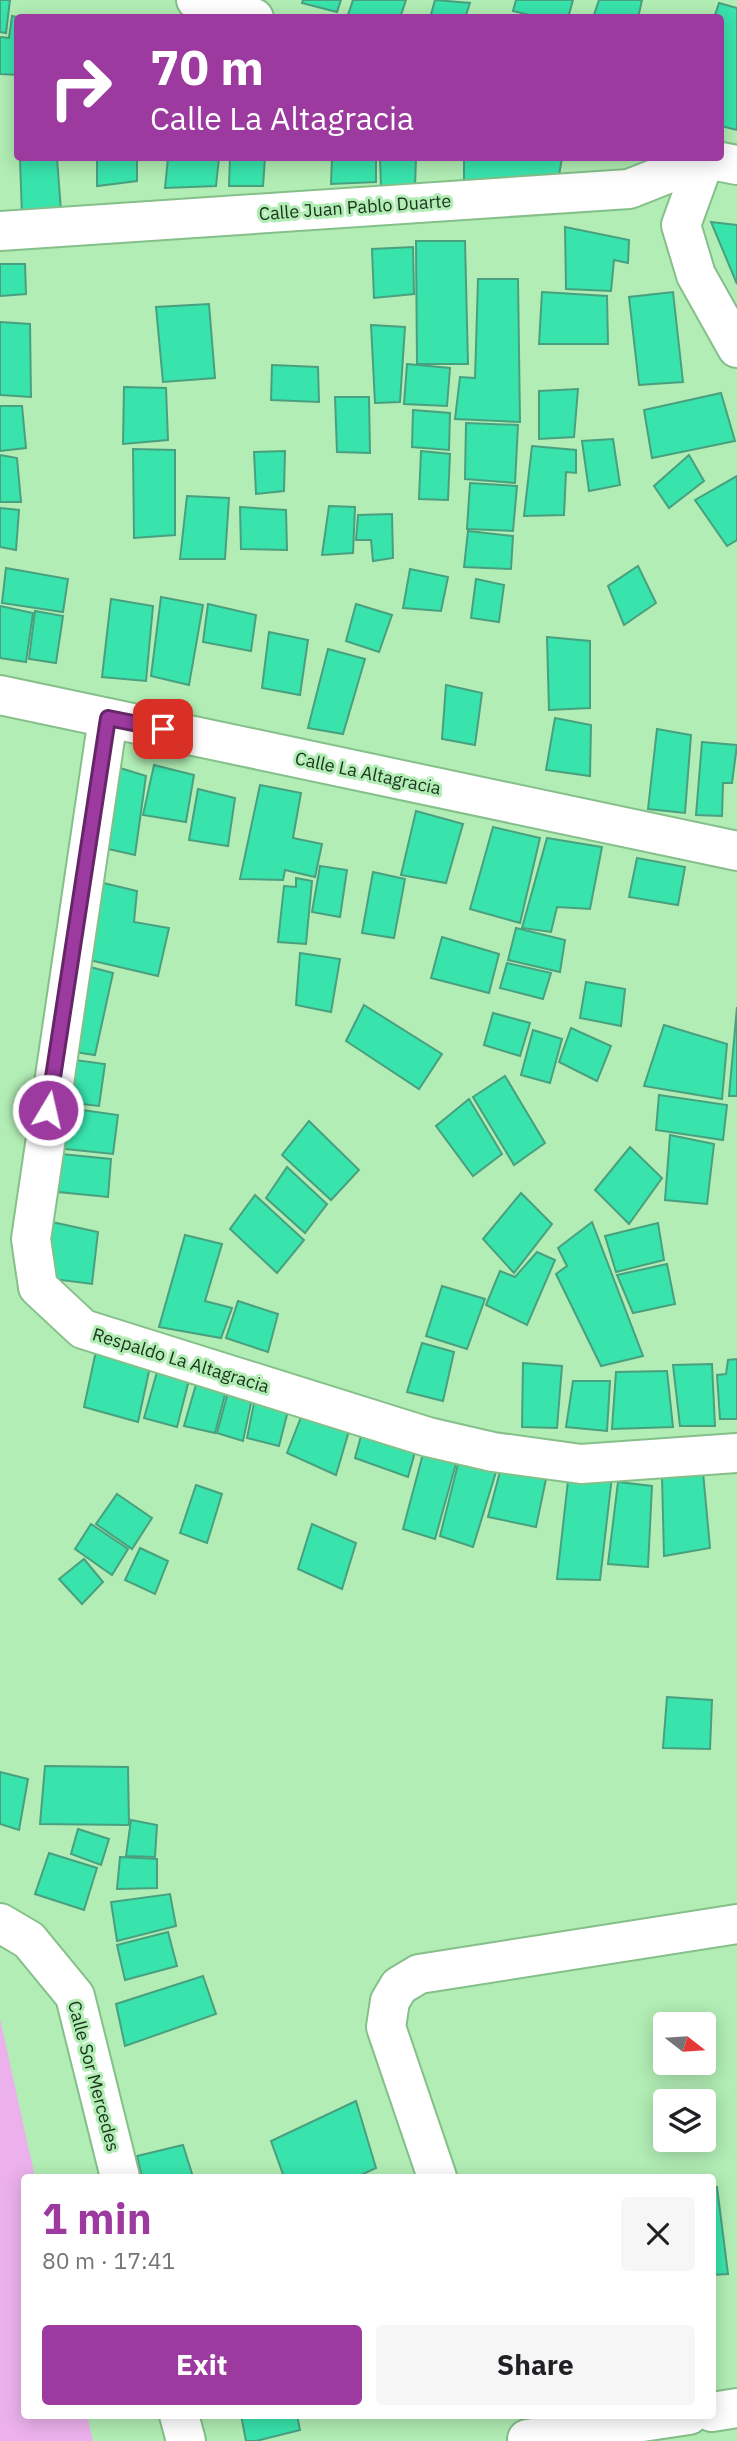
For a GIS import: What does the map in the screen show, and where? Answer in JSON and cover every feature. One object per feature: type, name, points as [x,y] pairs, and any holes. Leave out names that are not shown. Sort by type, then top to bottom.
[{"type":"street","points":[[196,0],[241,14]]},
{"type":"street","points":[[714,161],[681,225],[696,275],[737,348]]},
{"type":"street","name":"Calle Juan Pablo Duarte","points":[[0,231],[629,189],[714,161]]},
{"type":"street","name":"Calle La Altagracia","points":[[0,695],[737,851]]},
{"type":"street","name":"Respaldo La Altagracia","points":[[108,718],[34,1213],[31,1239],[38,1287],[83,1329],[428,1437],[493,1452],[581,1464],[737,1453]]},
{"type":"street","name":"Calle Sor Mercedes","points":[[0,1923],[29,1940],[75,1996],[119,2174]]},
{"type":"street","points":[[436,2174],[386,2027],[390,2001],[399,1986],[419,1974],[737,1924]]},
{"type":"street","points":[[716,2411],[737,2408]]},
{"type":"street","points":[[180,2419],[186,2441]]},
{"type":"street","points":[[525,2432],[650,2419]]},
{"type":"shaded area","points":[[0,2019],[34,2174],[21,2174],[21,2419],[88,2419],[93,2441],[0,2441]]},
{"type":"building","points":[[0,0],[10,0],[6,33],[0,32]]},
{"type":"building","points":[[303,0],[341,0],[337,12],[302,3]]},
{"type":"building","points":[[353,0],[406,0],[401,14],[348,14]]},
{"type":"building","points":[[435,0],[470,3],[466,14],[431,14]]},
{"type":"building","points":[[516,0],[573,0],[569,14],[525,14],[513,11]]},
{"type":"building","points":[[599,0],[642,0],[639,14],[594,14]]},
{"type":"building","points":[[719,3],[737,8],[737,130],[724,127],[724,14],[715,14]]},
{"type":"building","points":[[12,16],[14,75],[0,74],[0,37],[9,38]]},
{"type":"building","points":[[20,161],[57,161],[61,211],[22,216]]},
{"type":"building","points":[[97,161],[137,161],[137,181],[97,186]]},
{"type":"building","points":[[168,161],[219,161],[216,186],[165,188]]},
{"type":"building","points":[[230,161],[265,161],[263,186],[229,186]]},
{"type":"building","points":[[332,161],[376,161],[376,182],[331,184]]},
{"type":"building","points":[[380,161],[416,161],[415,187],[381,188]]},
{"type":"building","points":[[464,161],[561,161],[558,181],[464,182]]},
{"type":"building","points":[[711,222],[737,225],[737,284]]},
{"type":"building","points":[[565,227],[629,240],[628,263],[614,260],[611,291],[566,289]]},
{"type":"building","points":[[416,241],[465,241],[468,364],[417,364]]},
{"type":"building","points":[[413,247],[414,294],[374,298],[372,249]]},
{"type":"building","points":[[0,264],[25,264],[26,294],[0,296]]},
{"type":"building","points":[[478,279],[518,279],[520,422],[455,419],[460,377],[475,378]]},
{"type":"building","points":[[542,292],[607,296],[608,344],[539,344]]},
{"type":"building","points":[[673,292],[683,382],[639,385],[629,297]]},
{"type":"building","points":[[209,304],[215,378],[163,382],[156,307]]},
{"type":"building","points":[[0,322],[30,324],[31,397],[0,395]]},
{"type":"building","points":[[371,325],[405,327],[400,402],[375,403]]},
{"type":"building","points":[[407,364],[450,368],[447,406],[404,404]]},
{"type":"building","points":[[272,365],[318,367],[319,402],[271,400]]},
{"type":"building","points":[[124,387],[166,388],[168,440],[123,444]]},
{"type":"building","points":[[578,389],[574,437],[539,439],[539,391]]},
{"type":"building","points":[[721,393],[735,441],[652,458],[644,410]]},
{"type":"building","points":[[335,397],[369,397],[370,453],[337,452]]},
{"type":"building","points":[[0,406],[22,406],[26,448],[0,451]]},
{"type":"building","points":[[413,410],[450,413],[449,450],[412,447]]},
{"type":"building","points":[[466,423],[518,425],[515,483],[465,479]]},
{"type":"building","points":[[613,439],[620,485],[589,491],[582,441]]},
{"type":"building","points":[[532,446],[576,450],[576,473],[566,472],[564,515],[524,516]]},
{"type":"building","points":[[133,449],[175,450],[175,535],[134,538]]},
{"type":"building","points":[[285,451],[284,491],[256,494],[254,452]]},
{"type":"building","points":[[421,451],[450,454],[448,500],[419,499]]},
{"type":"building","points":[[0,455],[17,458],[21,502],[0,502]]},
{"type":"building","points":[[689,455],[704,481],[669,508],[654,486]]},
{"type":"building","points":[[737,476],[737,540],[727,546],[695,500]]},
{"type":"building","points":[[470,483],[517,486],[513,531],[467,529]]},
{"type":"building","points":[[187,496],[229,498],[225,559],[180,559]]},
{"type":"building","points":[[329,506],[355,507],[353,553],[322,555]]},
{"type":"building","points":[[240,507],[286,510],[287,550],[241,549]]},
{"type":"building","points":[[0,508],[19,510],[16,550],[0,547]]},
{"type":"building","points":[[392,514],[393,558],[373,561],[371,540],[356,540],[358,515]]},
{"type":"building","points":[[468,531],[513,536],[511,569],[464,567]]},
{"type":"building","points":[[638,566],[656,603],[624,625],[608,586]]},
{"type":"building","points":[[6,568],[68,579],[63,612],[2,603]]},
{"type":"building","points":[[410,569],[448,577],[441,611],[403,608]]},
{"type":"building","points":[[476,579],[504,585],[499,622],[471,618]]},
{"type":"building","points":[[161,597],[203,605],[189,685],[151,676]]},
{"type":"building","points":[[111,599],[153,606],[146,681],[102,677]]},
{"type":"building","points":[[208,604],[256,615],[251,651],[203,642]]},
{"type":"building","points":[[356,604],[392,615],[379,652],[346,641]]},
{"type":"building","points":[[0,606],[33,613],[26,662],[0,658]]},
{"type":"building","points":[[35,611],[63,616],[56,663],[29,659]]},
{"type":"building","points":[[269,632],[308,640],[300,695],[262,688]]},
{"type":"building","points":[[547,637],[590,641],[590,708],[549,710]]},
{"type":"building","points":[[328,649],[365,659],[343,734],[308,728]]},
{"type":"building","points":[[446,685],[482,693],[475,745],[442,739]]},
{"type":"building","points":[[555,718],[591,725],[590,776],[546,770]]},
{"type":"building","points":[[657,729],[691,735],[685,813],[648,809]]},
{"type":"building","points":[[702,742],[737,745],[732,783],[723,783],[722,816],[696,815]]},
{"type":"building","points":[[107,764],[146,776],[135,855],[95,846]]},
{"type":"building","points":[[154,765],[194,775],[186,822],[143,815]]},
{"type":"building","points":[[260,785],[301,793],[293,838],[322,844],[315,877],[285,870],[283,880],[240,879]]},
{"type":"building","points":[[198,789],[235,798],[228,846],[189,840]]},
{"type":"building","points":[[416,811],[463,824],[446,883],[401,875]]},
{"type":"building","points":[[493,827],[540,838],[520,923],[470,909]]},
{"type":"building","points":[[547,838],[602,847],[590,909],[557,907],[551,932],[522,928]]},
{"type":"building","points":[[637,858],[685,867],[678,905],[629,897]]},
{"type":"building","points":[[320,866],[347,870],[340,917],[312,912]]},
{"type":"building","points":[[373,872],[405,879],[394,938],[362,933]]},
{"type":"building","points":[[296,878],[312,881],[306,944],[278,942],[284,886],[296,887]]},
{"type":"building","points":[[95,881],[137,891],[134,922],[169,928],[158,976],[85,959]]},
{"type":"building","points":[[516,928],[565,940],[560,972],[508,960]]},
{"type":"building","points":[[442,937],[499,954],[489,993],[431,978]]},
{"type":"building","points":[[300,953],[340,959],[331,1012],[296,1005]]},
{"type":"building","points":[[75,963],[113,973],[95,1055],[61,1050]]},
{"type":"building","points":[[507,963],[551,973],[543,999],[500,988]]},
{"type":"building","points":[[586,982],[625,989],[621,1026],[580,1018]]},
{"type":"building","points":[[364,1005],[442,1054],[419,1089],[346,1041]]},
{"type":"building","points":[[737,1007],[737,1096],[729,1096]]},
{"type":"building","points":[[493,1013],[530,1023],[520,1056],[484,1045]]},
{"type":"building","points":[[664,1025],[727,1044],[722,1099],[644,1086]]},
{"type":"building","points":[[571,1028],[611,1046],[597,1081],[559,1062]]},
{"type":"building","points":[[533,1030],[562,1039],[550,1083],[521,1075]]},
{"type":"building","points":[[60,1058],[105,1064],[99,1106],[55,1101]]},
{"type":"building","points":[[505,1076],[545,1143],[514,1165],[473,1097]]},
{"type":"building","points":[[659,1095],[727,1105],[723,1140],[656,1130]]},
{"type":"building","points":[[469,1099],[502,1154],[473,1176],[436,1126]]},
{"type":"building","points":[[54,1106],[118,1115],[113,1154],[47,1147]]},
{"type":"building","points":[[309,1121],[359,1170],[331,1200],[282,1155]]},
{"type":"building","points":[[670,1135],[714,1144],[707,1204],[665,1200]]},
{"type":"building","points":[[630,1147],[662,1178],[629,1224],[595,1190]]},
{"type":"building","points":[[61,1154],[111,1159],[108,1197],[58,1192]]},
{"type":"building","points":[[287,1167],[327,1204],[305,1233],[266,1198]]},
{"type":"building","points":[[521,1193],[552,1224],[514,1273],[483,1239]]},
{"type":"building","points":[[255,1195],[304,1240],[277,1273],[230,1229]]},
{"type":"building","points":[[52,1222],[98,1232],[92,1284],[45,1278]]},
{"type":"building","points":[[592,1222],[643,1356],[601,1366],[556,1274],[567,1266],[558,1248]]},
{"type":"building","points":[[658,1223],[664,1260],[616,1272],[605,1236]]},
{"type":"building","points":[[185,1235],[222,1244],[205,1301],[232,1308],[221,1338],[159,1327]]},
{"type":"building","points":[[537,1252],[555,1260],[527,1325],[486,1305],[500,1271],[515,1277]]},
{"type":"building","points":[[667,1264],[675,1304],[633,1313],[617,1275]]},
{"type":"building","points":[[442,1286],[485,1299],[467,1349],[426,1336]]},
{"type":"building","points":[[238,1301],[278,1314],[268,1352],[226,1338]]},
{"type":"building","points":[[422,1343],[454,1352],[443,1401],[407,1392]]},
{"type":"building","points":[[97,1346],[151,1362],[138,1422],[84,1407]]},
{"type":"building","points":[[737,1359],[737,1419],[720,1419],[717,1375],[726,1374],[728,1360]]},
{"type":"building","points":[[523,1363],[562,1366],[557,1428],[522,1427]]},
{"type":"building","points":[[712,1364],[715,1426],[680,1426],[673,1365]]},
{"type":"building","points":[[159,1365],[191,1372],[177,1427],[144,1418]]},
{"type":"building","points":[[667,1371],[673,1427],[612,1429],[616,1372]]},
{"type":"building","points":[[199,1374],[228,1383],[215,1433],[184,1426]]},
{"type":"building","points":[[231,1381],[254,1389],[243,1441],[217,1433]]},
{"type":"building","points":[[573,1381],[610,1381],[607,1431],[566,1427]]},
{"type":"building","points":[[257,1388],[291,1399],[279,1446],[247,1438]]},
{"type":"building","points":[[305,1407],[351,1424],[336,1475],[287,1453]]},
{"type":"building","points":[[364,1425],[417,1445],[408,1477],[355,1458]]},
{"type":"building","points":[[424,1450],[457,1460],[435,1539],[403,1529]]},
{"type":"building","points":[[459,1460],[496,1472],[473,1547],[440,1536]]},
{"type":"building","points":[[501,1468],[546,1479],[536,1527],[488,1517]]},
{"type":"building","points":[[569,1472],[612,1476],[600,1580],[557,1579]]},
{"type":"building","points":[[703,1472],[710,1548],[664,1556],[662,1477]]},
{"type":"building","points":[[618,1482],[652,1486],[648,1567],[608,1564]]},
{"type":"building","points":[[196,1485],[222,1494],[207,1543],[180,1533]]},
{"type":"building","points":[[117,1494],[152,1518],[132,1549],[96,1524]]},
{"type":"building","points":[[91,1524],[128,1549],[112,1575],[75,1549]]},
{"type":"building","points":[[312,1524],[356,1543],[342,1589],[298,1569]]},
{"type":"building","points":[[140,1548],[168,1561],[155,1594],[125,1580]]},
{"type":"building","points":[[84,1559],[103,1582],[82,1604],[59,1579]]},
{"type":"building","points":[[667,1697],[712,1700],[710,1749],[663,1748]]},
{"type":"building","points":[[45,1766],[128,1767],[129,1825],[40,1824]]},
{"type":"building","points":[[0,1772],[28,1779],[19,1830],[0,1824]]},
{"type":"building","points":[[131,1820],[157,1825],[155,1857],[126,1856]]},
{"type":"building","points":[[78,1829],[109,1839],[101,1865],[71,1854]]},
{"type":"building","points":[[49,1853],[97,1868],[84,1910],[35,1894]]},
{"type":"building","points":[[120,1857],[157,1859],[157,1888],[117,1889]]},
{"type":"building","points":[[170,1894],[176,1926],[117,1941],[111,1902]]},
{"type":"building","points":[[168,1932],[177,1966],[125,1980],[117,1945]]},
{"type":"building","points":[[203,1976],[216,2014],[125,2046],[116,2004]]},
{"type":"building","points":[[356,2101],[376,2168],[363,2174],[283,2174],[271,2141]]},
{"type":"building","points":[[183,2145],[192,2174],[141,2174],[137,2156]]},
{"type":"building","points":[[717,2187],[728,2274],[716,2275]]},
{"type":"building","points":[[242,2419],[298,2419],[300,2430],[246,2441]]},
{"type":"route","points":[[48,1110],[108,718],[163,729]]}]
